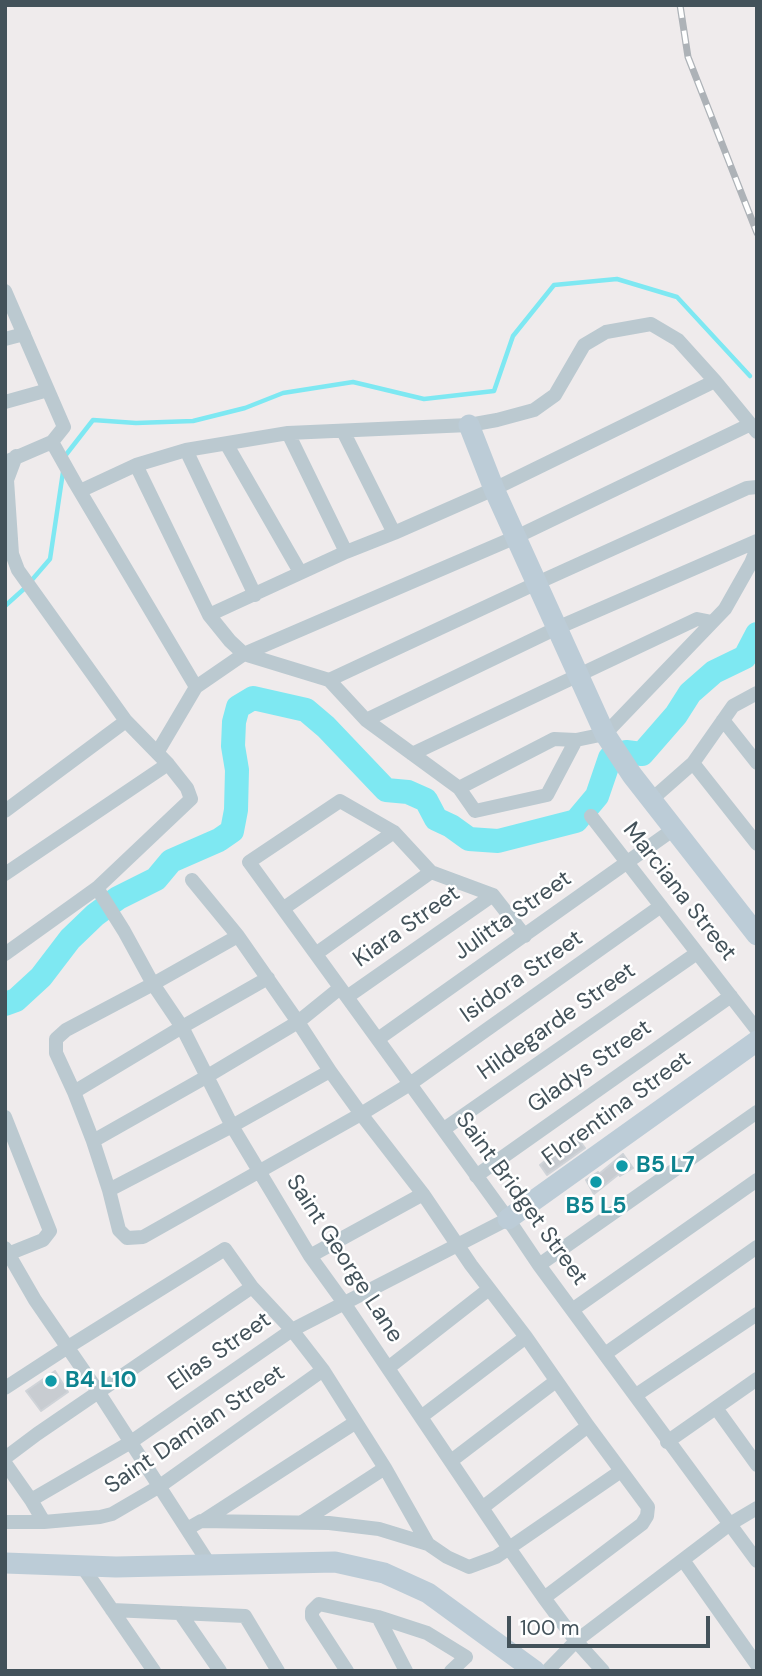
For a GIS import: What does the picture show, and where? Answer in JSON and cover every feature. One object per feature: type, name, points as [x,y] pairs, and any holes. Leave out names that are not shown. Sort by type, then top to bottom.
[{"type":"street","points":[[5,291],[64,427],[52,442],[11,459],[8,480],[12,554],[18,570],[126,721],[168,764],[187,788],[191,799],[99,891],[5,954]]},
{"type":"street","points":[[80,491],[136,464],[186,450],[288,433],[469,425],[534,410],[555,395],[584,345],[606,332],[651,324],[678,340],[754,428],[516,537],[244,654],[196,687],[157,753]]},
{"type":"street","points":[[5,339],[24,334]]},
{"type":"street","points":[[209,615],[300,572],[494,489],[715,381]]},
{"type":"street","points":[[5,402],[48,390]]},
{"type":"street","points":[[469,425],[494,489],[605,734],[632,775],[757,935]]},
{"type":"street","points":[[343,431],[394,533]]},
{"type":"street","points":[[288,433],[346,552]]},
{"type":"street","points":[[52,442],[196,687]]},
{"type":"street","points":[[227,444],[300,572]]},
{"type":"street","points":[[186,450],[254,595]]},
{"type":"street","points":[[136,464],[209,615],[230,641],[244,654],[329,680],[366,720],[459,788],[475,811],[547,795],[576,740]]},
{"type":"street","points":[[329,680],[747,488],[757,487]]},
{"type":"street","points":[[366,720],[557,628],[757,541]]},
{"type":"street","points":[[459,788],[554,739],[576,740],[605,734],[724,610],[757,548]]},
{"type":"street","points":[[412,754],[697,620],[712,622]]},
{"type":"street","points":[[651,800],[693,763],[733,706],[757,693]]},
{"type":"street","points":[[723,720],[757,763]]},
{"type":"street","points":[[5,811],[126,721]]},
{"type":"street","points":[[693,763],[757,844]]},
{"type":"street","points":[[5,874],[168,764]]},
{"type":"street","name":"Saint Bridget Street","points":[[394,832],[340,801],[249,862],[444,1129],[539,1265],[757,1561]]},
{"type":"street","name":"Marciana Street","points":[[591,816],[757,1030]]},
{"type":"street","name":"Julitta Street","points":[[378,1039],[674,829]]},
{"type":"street","points":[[284,908],[394,832],[431,872],[493,895],[525,936]]},
{"type":"street","points":[[317,953],[431,872]]},
{"type":"street","points":[[192,880],[238,936],[330,1071],[423,1194],[648,1507],[642,1524],[544,1598]]},
{"type":"street","name":"Saint George Lane","points":[[99,891],[153,984],[182,1027],[232,1126],[310,1256],[544,1598],[576,1641],[603,1671]]},
{"type":"street","name":"Kiara Street","points":[[93,1141],[298,1021],[493,895]]},
{"type":"street","name":"Isidora Street","points":[[109,1190],[119,1230],[127,1238],[139,1238],[410,1084],[661,906]]},
{"type":"street","points":[[238,936],[60,1034],[56,1039],[56,1053],[93,1141],[109,1190],[330,1071]]},
{"type":"street","name":"Hildegarde Street","points":[[444,1129],[697,953]]},
{"type":"street","points":[[74,1092],[268,978]]},
{"type":"street","name":"Gladys Street","points":[[476,1176],[731,996]]},
{"type":"street","name":"Florentina Street","points":[[508,1219],[757,1041]]},
{"type":"street","points":[[539,1265],[757,1112]]},
{"type":"street","points":[[5,1117],[50,1231],[43,1240],[7,1251],[35,1300],[68,1346],[210,1565]]},
{"type":"street","points":[[572,1310],[757,1181]]},
{"type":"street","points":[[310,1256],[423,1194]]},
{"type":"street","name":"Elias Street","points":[[31,1500],[131,1442],[292,1330],[508,1219]]},
{"type":"street","points":[[605,1354],[757,1247]]},
{"type":"street","points":[[5,1388],[225,1249],[252,1287],[292,1330],[323,1370],[385,1468],[428,1544]]},
{"type":"street","points":[[5,1458],[252,1287]]},
{"type":"street","points":[[388,1368],[489,1289]]},
{"type":"street","points":[[636,1395],[757,1314]]},
{"type":"street","points":[[421,1417],[526,1338]]},
{"type":"street","name":"Saint Damian Street","points":[[5,1522],[44,1522],[112,1514],[160,1486],[323,1370]]},
{"type":"street","points":[[667,1441],[757,1380]]},
{"type":"street","points":[[451,1461],[556,1381]]},
{"type":"street","points":[[716,1408],[757,1465]]},
{"type":"street","points":[[187,1529],[356,1422]]},
{"type":"street","points":[[482,1508],[588,1426]]},
{"type":"street","points":[[5,1464],[44,1522]]},
{"type":"street","points":[[301,1522],[385,1468]]},
{"type":"street","points":[[201,1521],[329,1523],[379,1529],[428,1544],[469,1567],[496,1557],[621,1471]]},
{"type":"street","points":[[547,1671],[576,1641],[730,1524],[757,1508]]},
{"type":"street","points":[[683,1560],[757,1665]]},
{"type":"street","points":[[5,1563],[116,1567],[335,1562],[384,1573],[428,1593],[535,1671]]},
{"type":"street","points":[[82,1566],[154,1671]]},
{"type":"street","points":[[347,1671],[312,1617],[312,1611],[319,1604],[378,1617],[427,1633],[466,1657],[451,1671]]},
{"type":"street","points":[[113,1610],[245,1616],[278,1671]]},
{"type":"street","points":[[180,1613],[220,1671]]},
{"type":"street","points":[[378,1617],[406,1671]]},
{"type":"building","points":[[579,1140],[585,1148],[547,1175],[540,1165]]},
{"type":"building","points":[[623,1154],[633,1168],[620,1176],[619,1174],[594,1194],[586,1180],[598,1172],[599,1174]]},
{"type":"building","name":"B4 L10","points":[[55,1371],[68,1392],[41,1411],[26,1391]]},
{"type":"waterway","points":[[65,456],[93,420],[136,423],[193,421],[245,408],[283,393],[353,382],[424,399],[494,391],[513,336],[554,285],[617,279],[677,297],[750,376]]},
{"type":"waterway","points":[[31,581],[50,559],[63,472]]},
{"type":"waterway","points":[[5,606],[25,588]]},
{"type":"waterway","points":[[5,1004],[16,1000],[41,977],[70,939],[95,915],[118,898],[156,879],[171,861],[219,840],[232,831],[236,810],[237,770],[233,746],[234,722],[238,707],[253,698],[306,710],[326,727],[386,790],[408,792],[426,800],[436,819],[469,839],[498,841],[576,821],[597,796],[610,758],[626,752],[642,754],[676,715],[690,693],[714,672],[745,657],[757,634]]},
{"type":"railway","points":[[680,5],[688,57],[757,233]]},
{"type":"place","name":"B5 L7","points":[[622,1166]]},
{"type":"place","name":"B5 L5","points":[[596,1182]]},
{"type":"place","name":"B4 L10","points":[[51,1381]]}]
